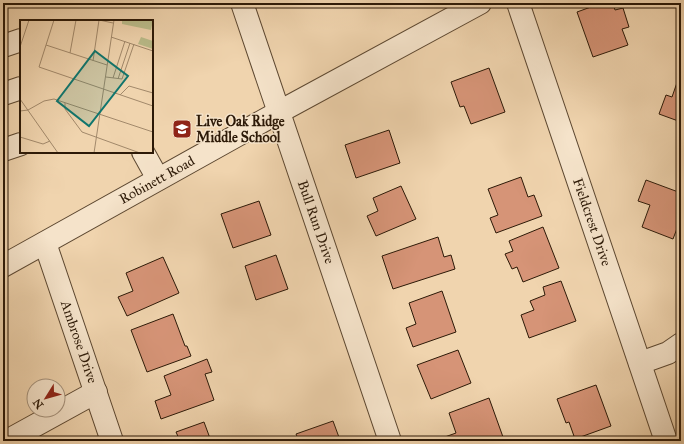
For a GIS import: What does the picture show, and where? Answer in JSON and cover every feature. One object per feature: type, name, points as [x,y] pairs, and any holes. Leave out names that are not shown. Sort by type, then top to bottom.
[{"type":"street","name":"Bull Run Drive","points":[[242,3],[390,441]]},
{"type":"street","name":"Robinett Road","points":[[3,266],[279,112],[480,3]]},
{"type":"street","name":"Fieldcrest Drive","points":[[518,3],[666,441]]},
{"type":"street","points":[[3,46],[20,40]]},
{"type":"street","points":[[3,94],[20,88]]},
{"type":"street","points":[[3,150],[20,144]]},
{"type":"street","points":[[144,153],[158,179]]},
{"type":"street","name":"Ambrose Drive","points":[[45,243],[112,441]]},
{"type":"street","points":[[640,363],[668,353],[681,344]]},
{"type":"street","points":[[7,441],[96,392]]},
{"type":"building","points":[[602,3],[613,3],[615,10],[623,8],[629,27],[622,29],[628,45],[593,57],[577,12]]},
{"type":"building","points":[[489,68],[505,112],[471,124],[464,106],[460,107],[451,82]]},
{"type":"building","points":[[680,74],[681,122],[659,114],[666,95],[672,97]]},
{"type":"building","points":[[389,130],[400,163],[356,178],[345,145]]},
{"type":"building","points":[[521,177],[528,197],[534,195],[542,216],[496,233],[490,218],[498,215],[488,189]]},
{"type":"building","points":[[646,180],[681,193],[681,218],[673,239],[642,227],[650,205],[638,201]]},
{"type":"building","points":[[401,186],[416,219],[376,236],[367,216],[378,211],[373,198]]},
{"type":"building","points":[[259,201],[271,235],[233,248],[221,214]]},
{"type":"building","points":[[543,227],[559,268],[523,282],[517,267],[512,269],[505,254],[513,251],[509,241]]},
{"type":"building","points":[[438,237],[444,257],[451,255],[455,269],[393,289],[382,256]]},
{"type":"building","points":[[276,255],[288,289],[256,300],[245,266]]},
{"type":"building","points":[[163,257],[179,293],[127,316],[118,297],[133,291],[126,273]]},
{"type":"building","points":[[561,281],[576,321],[529,338],[521,315],[534,310],[530,301],[545,295],[543,287]]},
{"type":"building","points":[[442,291],[456,332],[413,347],[406,328],[416,324],[409,303]]},
{"type":"building","points":[[173,314],[185,346],[187,346],[191,356],[147,372],[131,330]]},
{"type":"building","points":[[458,350],[471,383],[431,399],[417,365]]},
{"type":"building","points":[[207,359],[212,372],[205,374],[214,400],[161,419],[155,401],[171,395],[164,376]]},
{"type":"building","points":[[596,385],[611,426],[575,439],[569,422],[566,423],[557,399]]},
{"type":"building","points":[[489,398],[503,437],[491,441],[443,441],[442,438],[456,433],[449,413]]},
{"type":"building","points":[[333,421],[340,440],[299,441],[296,434]]},
{"type":"building","points":[[204,422],[211,441],[180,441],[176,432]]},
{"type":"place","name":"Live Oak Ridge Middle School","points":[[182,129]]}]
